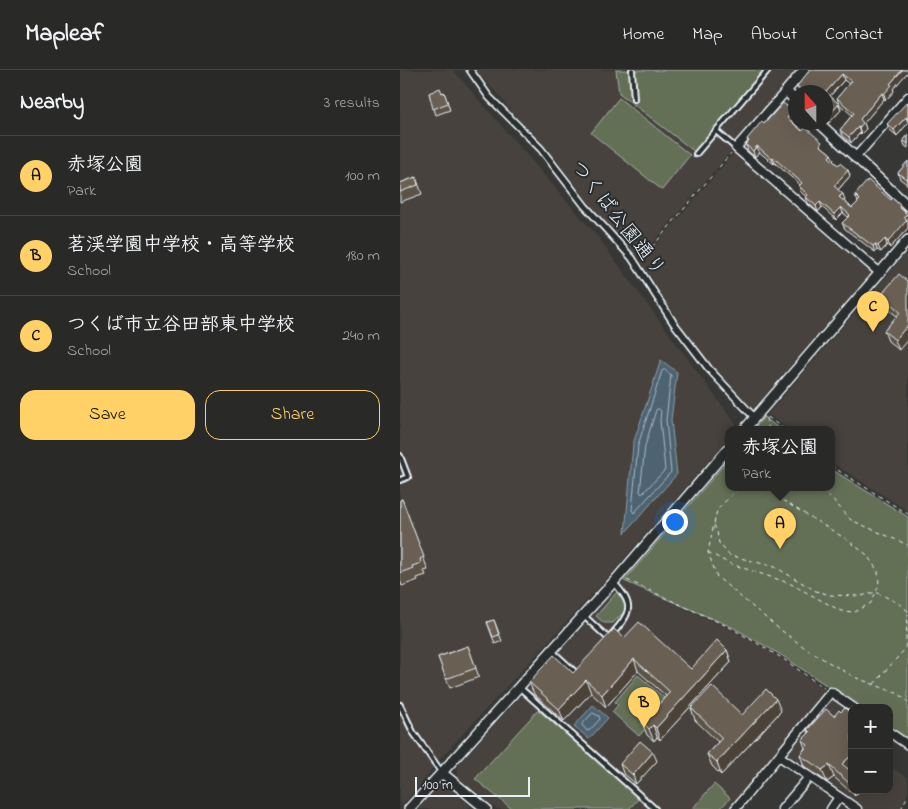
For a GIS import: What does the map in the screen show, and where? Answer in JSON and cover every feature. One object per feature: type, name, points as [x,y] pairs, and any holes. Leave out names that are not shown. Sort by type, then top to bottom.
[{"type":"street","name":"つくば公園通り","points":[[470,70],[489,97],[541,149],[585,206],[632,258],[673,322],[709,369],[752,416]]},
{"type":"street","points":[[804,70],[736,148],[880,273]]},
{"type":"street","points":[[855,158],[908,97]]},
{"type":"street","points":[[826,130],[908,206]]},
{"type":"street","points":[[747,426],[908,240]]},
{"type":"street","points":[[409,809],[614,583],[725,453]]},
{"type":"street","points":[[735,809],[831,692],[848,704]]},
{"type":"street","points":[[893,735],[908,745]]},
{"type":"street","points":[[778,756],[857,809]]},
{"type":"street","points":[[442,773],[486,809]]},
{"type":"street","points":[[782,809],[809,777]]},
{"type":"street","points":[[831,809],[839,797]]},
{"type":"lane","points":[[632,70],[634,99]]},
{"type":"lane","points":[[696,154],[768,70]]},
{"type":"lane","points":[[716,131],[736,148]]},
{"type":"lane","points":[[400,456],[408,477],[400,480]]},
{"type":"lane","points":[[602,645],[625,619],[628,611],[628,603],[625,596],[614,583]]},
{"type":"lane","points":[[583,616],[608,638]]},
{"type":"lane","points":[[552,651],[576,675],[583,667]]},
{"type":"lane","points":[[519,687],[656,809]]},
{"type":"lane","points":[[400,705],[413,732],[442,773]]},
{"type":"path","points":[[632,258],[640,261],[736,148]]},
{"type":"path","points":[[767,426],[765,415],[780,426]]},
{"type":"path","points":[[835,468],[908,514]]},
{"type":"path","points":[[735,491],[717,510],[708,552],[717,577],[778,628],[808,650],[854,677],[899,694],[908,702]]},
{"type":"path","points":[[708,552],[728,563],[789,584],[841,611],[855,612],[871,603],[879,585],[878,571],[866,554],[846,539],[777,497],[772,491]]},
{"type":"path","points":[[825,491],[851,520],[908,545]]},
{"type":"path","points":[[714,525],[718,531],[719,543],[729,555],[775,567],[816,591],[830,595],[861,596],[876,592],[898,603],[908,613],[904,649],[873,684]]},
{"type":"path","points":[[624,578],[731,628],[782,658],[831,692]]},
{"type":"path","points":[[901,809],[908,795]]},
{"type":"shaded area","points":[[400,70],[453,70],[597,236],[737,426],[725,426],[725,442],[610,575],[436,763],[425,779],[400,807]]},
{"type":"shaded area","points":[[474,70],[800,70],[641,257],[638,257],[596,212],[547,148],[523,126],[496,92]]},
{"type":"shaded area","points":[[733,154],[870,271],[870,274],[753,409],[734,394],[712,368],[677,319],[642,263]]},
{"type":"shaded area","points":[[908,251],[908,511],[835,465],[835,426],[784,426],[768,414]]},
{"type":"shaded area","points":[[624,581],[732,630],[776,655],[828,691],[730,809],[497,809],[458,778],[458,765]]},
{"type":"shaded area","points":[[832,697],[848,708],[848,794],[893,794],[893,769],[908,778],[908,792],[900,809],[863,809],[787,757],[786,753]]},
{"type":"shaded area","points":[[437,787],[449,787],[470,806],[467,809],[418,809]]},
{"type":"green space","points":[[616,70],[765,70],[695,152],[619,93]]},
{"type":"green space","points":[[619,98],[690,155],[662,190],[591,133]]},
{"type":"green space","points":[[764,417],[776,426],[756,426]]},
{"type":"green space","points":[[725,464],[725,491],[835,491],[835,471],[908,517],[908,740],[893,730],[893,704],[854,704],[781,655],[732,627],[624,581]]},
{"type":"green space","points":[[617,592],[625,604],[625,611],[613,623],[604,623],[596,616]]},
{"type":"green space","points":[[638,675],[669,702],[639,736],[612,712],[618,705],[615,702]]},
{"type":"green space","points":[[538,710],[639,798],[629,809],[512,809],[475,779]]},
{"type":"green space","points":[[714,784],[730,798],[720,809],[692,809]]},
{"type":"water","points":[[661,360],[677,372],[671,420],[677,474],[625,533],[633,444]]},
{"type":"water","points":[[593,705],[608,718],[589,739],[574,726]]},
{"type":"building","points":[[810,70],[902,70],[890,84],[892,85],[884,94],[882,93],[860,119],[863,123],[849,137],[840,130],[854,113],[837,98],[851,81],[842,74],[832,85],[798,85]]},
{"type":"building","points":[[440,88],[442,93],[444,92],[448,103],[433,109],[429,93]]},
{"type":"building","points":[[833,98],[839,104],[833,110]]},
{"type":"building","points":[[907,102],[908,119],[906,117],[894,130],[887,124]]},
{"type":"building","points":[[783,103],[788,107],[788,130],[808,130],[822,142],[820,145],[831,154],[829,157],[838,165],[840,163],[848,170],[834,186],[843,194],[839,197],[852,208],[860,200],[855,195],[868,180],[891,200],[892,198],[900,205],[899,207],[907,214],[904,217],[907,220],[888,242],[885,239],[878,246],[875,244],[873,246],[842,223],[850,215],[841,207],[834,214],[820,202],[816,206],[806,197],[808,195],[799,186],[802,183],[773,157],[772,159],[757,146],[753,151],[746,145],[749,141],[747,139],[762,121],[764,124]]},
{"type":"building","points":[[908,134],[908,144],[903,140]]},
{"type":"building","points":[[908,161],[908,177],[906,179],[898,173]]},
{"type":"building","points":[[416,177],[418,185],[400,192],[400,183]]},
{"type":"building","points":[[899,274],[908,280],[908,325],[895,340],[884,331],[900,312],[881,295]]},
{"type":"building","points":[[402,499],[424,557],[420,559],[421,563],[400,573],[400,500]]},
{"type":"building","points":[[494,620],[499,635],[493,637],[487,622]]},
{"type":"building","points":[[639,622],[691,669],[717,640],[727,650],[656,728],[653,725],[649,729],[642,722],[670,692],[634,659],[602,695],[586,680],[559,709],[529,682],[554,655],[573,673],[614,629],[624,638]]},
{"type":"building","points":[[468,646],[476,668],[446,679],[438,657]]},
{"type":"building","points":[[712,686],[742,715],[766,689],[776,699],[717,762],[707,754],[722,738],[691,708]]},
{"type":"building","points":[[845,708],[848,711],[848,759],[842,764],[848,769],[848,782],[829,765],[822,770],[800,755],[808,745],[802,740],[810,732],[807,730],[826,709],[834,716],[839,710],[841,712]]},
{"type":"building","points":[[640,741],[653,752],[633,775],[620,764]]},
{"type":"place","name":"つくば市立谷田部東中学校","points":[[873,332]]},
{"type":"place","name":"赤塚公園","points":[[780,549]]},
{"type":"place","name":"茗渓学園中学校・高等学校","points":[[644,728]]}]
